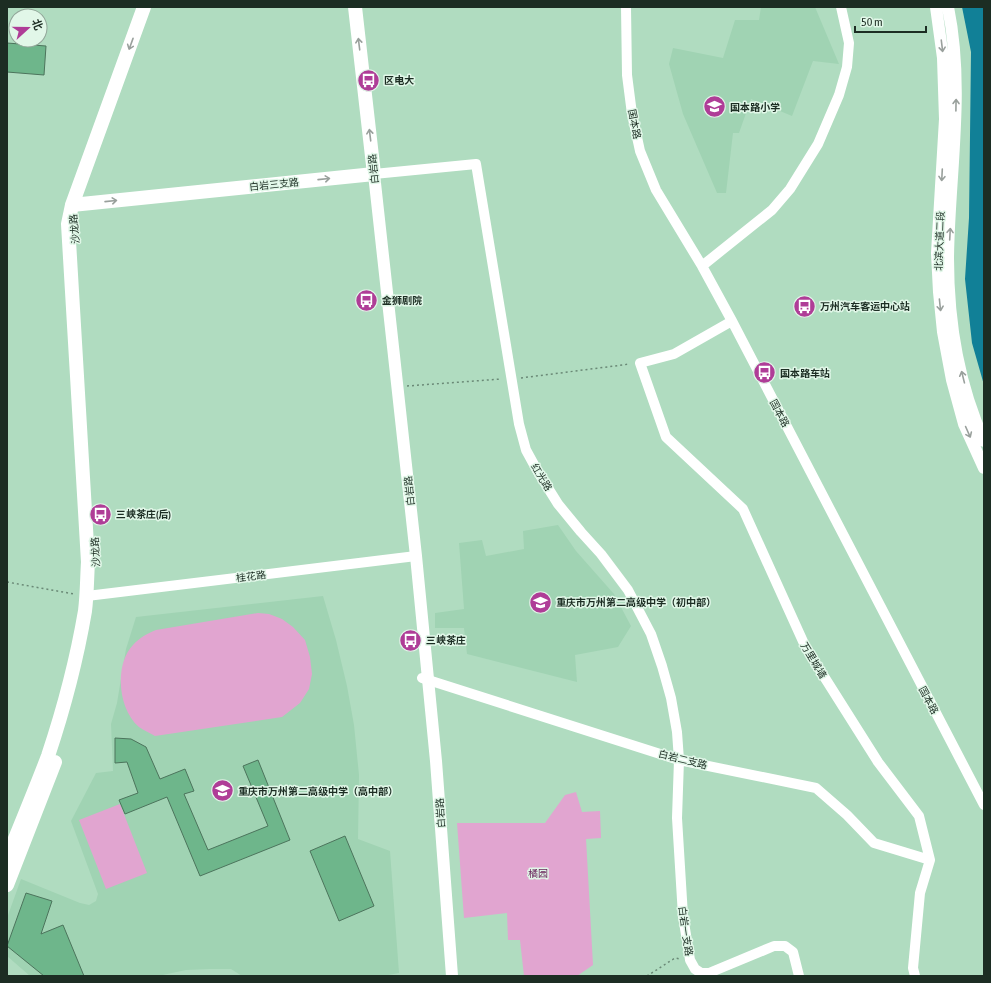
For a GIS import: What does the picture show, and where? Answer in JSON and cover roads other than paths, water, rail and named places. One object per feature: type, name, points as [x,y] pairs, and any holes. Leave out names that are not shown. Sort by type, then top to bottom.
[{"type":"highway","name":"沙龙路","points":[[7,885],[58,753],[73,702],[92,620],[68,224],[72,205],[144,7]]},
{"type":"highway","name":"白岩路","points":[[355,7],[370,174]]},
{"type":"highway","name":"白岩三支路","points":[[72,205],[370,174]]},
{"type":"highway","name":"沙龙路","points":[[7,858],[54,736],[85,611],[91,595]]},
{"type":"main road","name":"北滨大道二段","points":[[936,7],[943,58],[945,119],[937,253],[938,292],[943,332],[952,380],[964,424],[984,468]]},
{"type":"main road","name":"北滨大道二段","points":[[948,7],[953,32],[956,76],[956,127],[948,257],[949,290],[954,334],[962,378],[976,422],[984,441]]},
{"type":"main road","name":"白岩路","points":[[370,174],[413,557],[425,679],[436,761],[452,976]]},
{"type":"main road","name":"白岩路","points":[[425,679],[445,976]]},
{"type":"street","name":"国本路","points":[[626,7],[627,75],[632,114],[640,151],[656,190],[702,266],[732,321],[984,805]]},
{"type":"street","points":[[702,266],[772,210],[790,189],[818,144],[839,95],[847,67],[849,43],[841,7]]},
{"type":"street","name":"白岩三支路","points":[[370,174],[476,164]]},
{"type":"street","name":"红光路","points":[[476,164],[512,379],[526,450],[558,504],[601,554],[628,590],[651,634],[671,698],[677,732],[679,760]]},
{"type":"street","name":"万里城墙","points":[[732,321],[674,354],[640,363],[666,437],[743,509],[806,648],[878,762],[919,816],[930,860]]},
{"type":"street","name":"桂花路","points":[[91,595],[413,557]]},
{"type":"street","name":"白岩二支路","points":[[425,679],[679,760],[816,788],[847,815],[874,843],[930,860]]},
{"type":"street","name":"白岩一支路","points":[[679,760],[677,818],[683,916],[690,960],[695,969],[701,973],[709,973],[774,946],[785,946],[793,952],[799,976]]},
{"type":"street","points":[[915,976],[913,968],[920,893],[930,860]]},
{"type":"water","points":[[962,7],[984,7],[984,385],[972,343],[965,279],[969,218],[971,52]]},
{"type":"place","name":"区电大","points":[[369,80]]},
{"type":"place","name":"国本路小学","points":[[715,107]]},
{"type":"place","name":"金狮剧院","points":[[367,300]]},
{"type":"place","name":"万州汽车客运中心站","points":[[804,306]]},
{"type":"place","name":"国本路车站","points":[[765,373]]},
{"type":"place","name":"三峡茶庄(后)","points":[[101,514]]},
{"type":"place","name":"重庆市万州第二高级中学（初中部）","points":[[541,602]]},
{"type":"place","name":"三峡茶庄","points":[[411,640]]},
{"type":"place","name":"重庆市万州第二高级中学（高中部）","points":[[222,791]]},
{"type":"park label","name":"橘园","points":[[538,873]]}]
